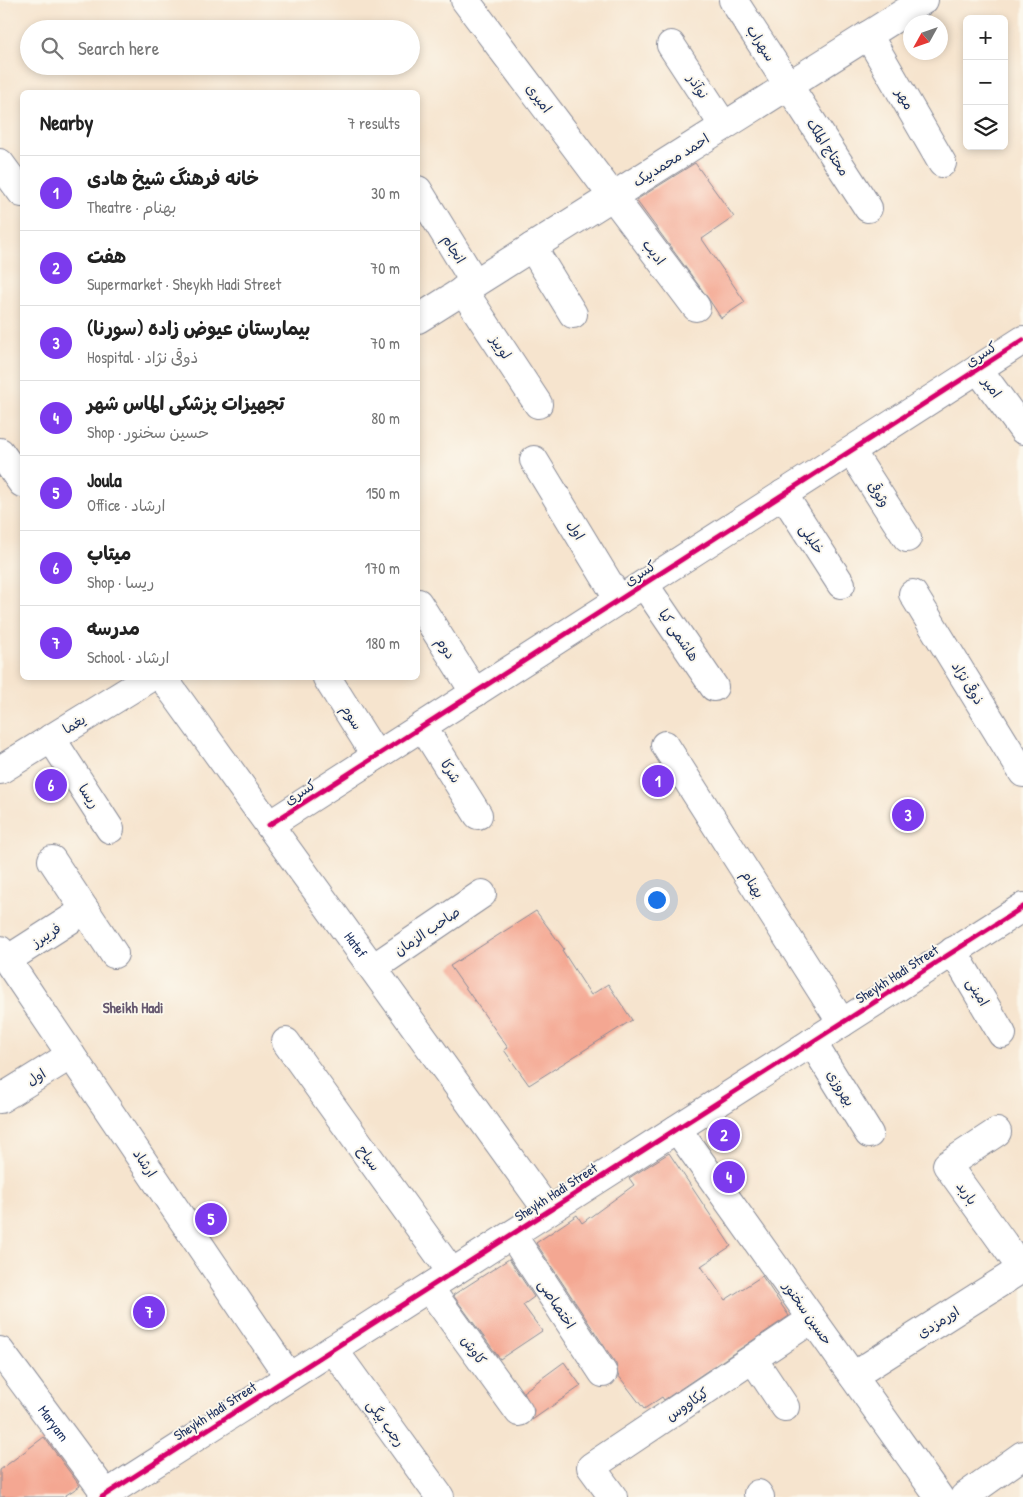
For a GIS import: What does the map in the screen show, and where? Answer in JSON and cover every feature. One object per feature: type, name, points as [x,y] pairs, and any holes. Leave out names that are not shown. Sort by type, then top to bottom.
[{"type":"street","name":"امیری","points":[[465,0],[613,196]]},
{"type":"street","name":"سهراب","points":[[733,0],[788,85]]},
{"type":"street","name":"احمد محمدبیک","points":[[420,318],[924,0]]},
{"type":"street","name":"مهر","points":[[868,35],[942,163]]},
{"type":"street","name":"نوآذر","points":[[671,45],[724,126]]},
{"type":"street","name":"محتاج الملک","points":[[788,85],[868,208]]},
{"type":"street","points":[[0,163],[20,190]]},
{"type":"street","name":"انجام","points":[[420,194],[469,287]]},
{"type":"street","name":"ادیب","points":[[613,196],[696,307]]},
{"type":"street","points":[[532,247],[572,314]]},
{"type":"street","name":"لوییز","points":[[469,287],[538,404]]},
{"type":"street","name":"کسری","points":[[269,825],[1023,340]]},
{"type":"street","name":"امیر","points":[[978,368],[1023,430]]},
{"type":"street","name":"وثوقی","points":[[851,450],[907,538]]},
{"type":"street","points":[[0,452],[20,480]]},
{"type":"street","name":"اول","points":[[534,460],[619,600]]},
{"type":"street","name":"خلیلی","points":[[784,494],[841,584]]},
{"type":"street","name":"هاشمی کیا","points":[[644,584],[714,687]]},
{"type":"street","name":"ذوقی نژاد","points":[[913,594],[1023,773]]},
{"type":"street","name":"دوم","points":[[420,606],[475,693]]},
{"type":"street","name":"یغما","points":[[0,770],[146,680]]},
{"type":"street","name":"Hatef","points":[[164,680],[548,1211]]},
{"type":"street","name":"سوم","points":[[328,680],[376,756]]},
{"type":"street","name":"شرکا","points":[[423,727],[478,815]]},
{"type":"street","name":"ریسا","points":[[51,738],[110,829]]},
{"type":"street","name":"بهنام","points":[[665,745],[842,1023]]},
{"type":"street","points":[[52,860],[114,954]]},
{"type":"street","name":"صاحب الزمان","points":[[372,968],[482,894]]},
{"type":"street","name":"Sheykh Hadi Street","points":[[104,1496],[1023,907]]},
{"type":"street","name":"فریبرز","points":[[3,955],[84,910]]},
{"type":"street","name":"امینی","points":[[953,951],[1002,1034]]},
{"type":"street","name":"ارشاد","points":[[3,955],[289,1377]]},
{"type":"street","name":"سیاح","points":[[286,1042],[452,1273]]},
{"type":"street","name":"بهروزی","points":[[812,1042],[869,1134]]},
{"type":"street","name":"اول","points":[[0,1100],[71,1055]]},
{"type":"street","name":"حسین سخنور","points":[[677,1128],[939,1497]]},
{"type":"street","name":"باربد","points":[[997,1132],[947,1165],[1023,1269]]},
{"type":"street","name":"اختصاصی","points":[[512,1235],[603,1373]]},
{"type":"street","name":"اورمزدی","points":[[853,1376],[1023,1269]]},
{"type":"street","name":"کاوش","points":[[429,1288],[519,1412]]},
{"type":"street","name":"کیکاووس","points":[[613,1497],[591,1467],[812,1319]]},
{"type":"street","name":"رجب بیگی","points":[[333,1349],[434,1495]]},
{"type":"street","name":"Maryam","points":[[0,1351],[104,1496]]},
{"type":"street","points":[[753,1359],[785,1407]]},
{"type":"street","points":[[964,1497],[1023,1455]]},
{"type":"building","points":[[695,163],[734,217],[702,239],[745,302],[721,318],[636,200]]},
{"type":"building","points":[[536,911],[564,949],[562,950],[591,995],[608,984],[632,1020],[529,1085],[504,1050],[508,1048],[450,966]]},
{"type":"building","points":[[669,1153],[731,1246],[701,1266],[725,1300],[762,1276],[789,1316],[664,1400],[662,1397],[644,1409],[618,1375],[616,1364],[536,1243],[577,1215],[582,1223],[634,1185],[629,1178]]},
{"type":"building","points":[[509,1259],[534,1297],[523,1305],[542,1331],[500,1359],[453,1295]]},
{"type":"building","points":[[564,1362],[581,1386],[532,1420],[534,1410],[523,1392]]},
{"type":"building","points":[[44,1437],[80,1486],[63,1497],[0,1497],[0,1470]]},
{"type":"cycle path","points":[[269,825],[1023,340]]},
{"type":"cycle path","points":[[102,1497],[1023,907]]},
{"type":"place","name":"خانه فرهنگ شیخ هادی","points":[[658,781]]},
{"type":"place","name":"میتاپ","points":[[51,785]]},
{"type":"place","name":"بیمارستان عیوض زاده (سورنا)","points":[[908,815]]},
{"type":"place","name":"هفت","points":[[724,1135]]},
{"type":"place","name":"تجهیزات پزشکی الماس شهر","points":[[729,1177]]},
{"type":"place","name":"Joula","points":[[211,1219]]},
{"type":"place","name":"مدرسه","points":[[149,1312]]},
{"type":"district","name":"Sheikh Hadi","points":[[133,1008]]}]
